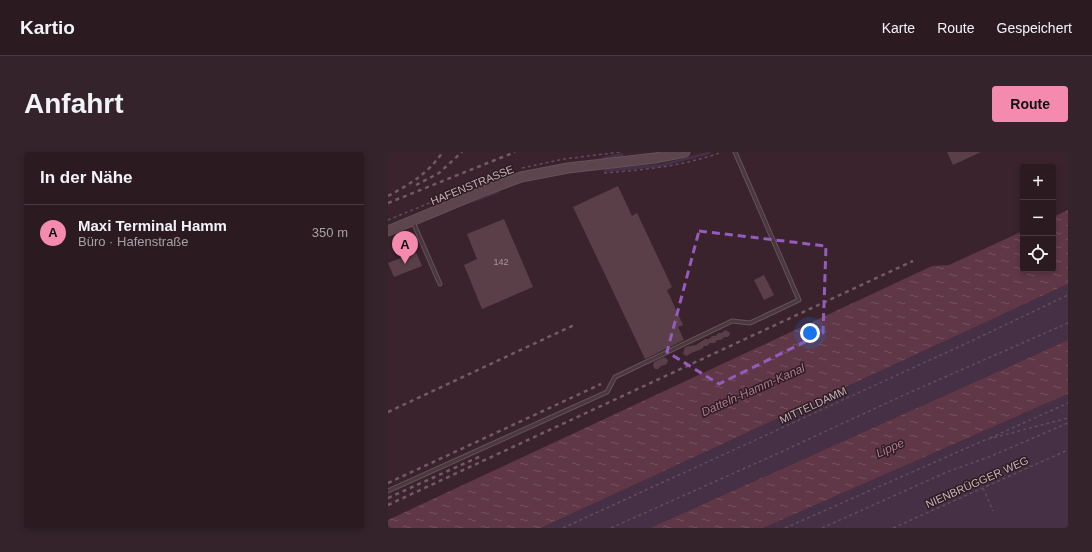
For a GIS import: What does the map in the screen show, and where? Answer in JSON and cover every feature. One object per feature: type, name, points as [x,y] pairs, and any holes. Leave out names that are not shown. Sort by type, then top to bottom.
[{"type":"street","name":"HAFENSTRASSE","points":[[388,231],[521,177],[568,168],[649,159],[685,152]]},
{"type":"lane","points":[[388,491],[607,392],[615,377],[732,322],[750,323],[799,300],[735,152]]},
{"type":"lane","points":[[413,222],[440,284]]},
{"type":"path","points":[[602,173],[655,169],[672,166],[722,152]]},
{"type":"path","name":"MITTELDAMM","points":[[563,528],[965,344],[1068,295]]},
{"type":"path","points":[[611,528],[904,395],[1068,323]]},
{"type":"path","points":[[785,528],[1068,403]]},
{"type":"path","points":[[985,440],[1068,418]]},
{"type":"path","points":[[822,528],[947,472],[989,457],[1068,423]]},
{"type":"path","name":"NIENBRÜGGER WEG","points":[[893,528],[1068,450]]},
{"type":"path","points":[[983,488],[993,511]]},
{"type":"highlighted area","points":[[699,231],[826,246],[823,333],[719,384],[667,352]]},
{"type":"shaded area","points":[[710,152],[710,154],[660,167],[603,172],[606,168],[660,164]]},
{"type":"shaded area","points":[[623,153],[624,157],[605,159],[601,157]]},
{"type":"shaded area","points":[[497,190],[501,192],[467,205]]},
{"type":"shaded area","points":[[1068,284],[1068,340],[650,528],[541,528]]},
{"type":"shaded area","points":[[1068,394],[1068,528],[763,528]]},
{"type":"water","name":"Datteln-Hamm-Kanal","points":[[1068,210],[1068,284],[541,528],[388,528],[388,520],[932,266],[949,265],[1020,232],[1020,272],[1056,272],[1056,216]]},
{"type":"water","name":"Lippe","points":[[1068,340],[1068,394],[763,528],[650,528]]},
{"type":"building","points":[[947,152],[981,152],[953,165]]},
{"type":"building","points":[[618,186],[632,216],[637,213],[672,287],[667,290],[683,325],[678,327],[684,340],[645,359],[573,207]]},
{"type":"building","points":[[504,219],[533,287],[482,309],[464,265],[477,259],[467,234]]},
{"type":"building","points":[[416,252],[422,266],[394,277],[388,263]]},
{"type":"building","points":[[764,275],[774,295],[764,300],[754,280]]},
{"type":"building","points":[[725,330],[730,334],[728,337],[717,340],[715,343],[710,343],[702,349],[687,356],[683,354],[685,347],[696,345],[705,339],[716,336],[718,333],[722,333]]},
{"type":"building","points":[[664,357],[668,360],[667,364],[655,369],[653,366],[654,362]]},
{"type":"railway","points":[[388,196],[425,172],[443,152]]},
{"type":"railway","points":[[416,185],[439,173],[462,152]]},
{"type":"railway","points":[[388,203],[515,152]]},
{"type":"railway","points":[[388,505],[913,261]]},
{"type":"railway","points":[[388,412],[574,325]]},
{"type":"railway","points":[[388,483],[601,384]]},
{"type":"railway","points":[[388,498],[481,456]]},
{"type":"place","name":"Maxi Terminal Hamm","points":[[405,264]]}]
